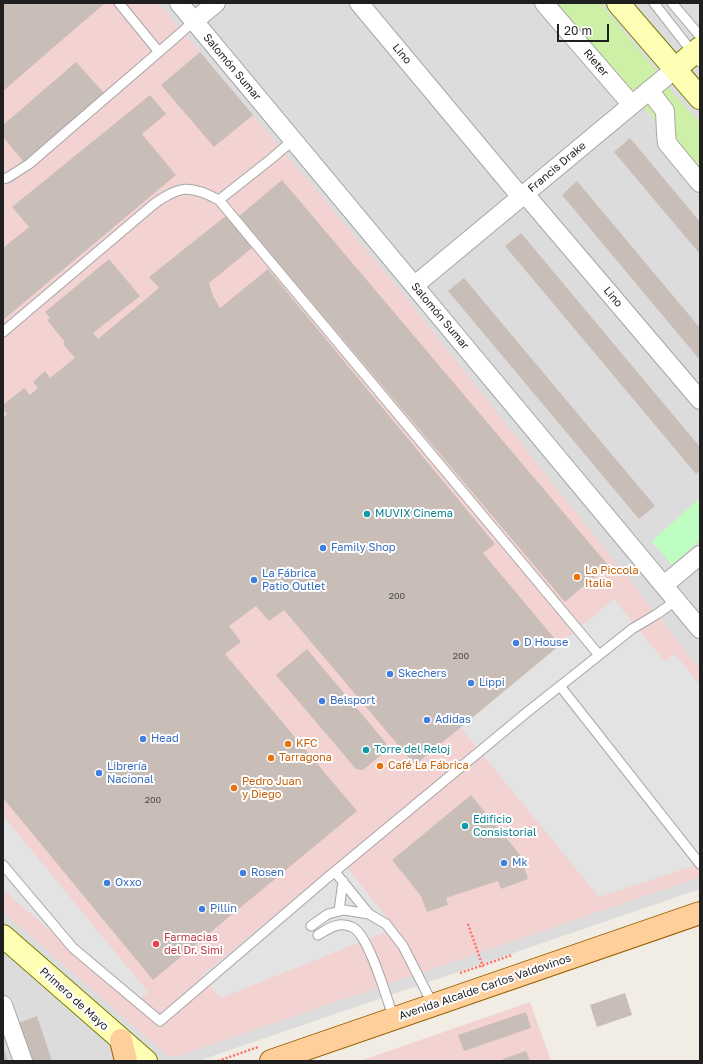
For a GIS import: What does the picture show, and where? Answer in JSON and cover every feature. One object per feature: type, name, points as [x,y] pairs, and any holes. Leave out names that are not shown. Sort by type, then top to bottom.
[{"type":"main road","name":"Avenida Alcalde Carlos Valdovinos","points":[[271,1061],[700,913]]},
{"type":"main road","points":[[121,1040],[126,1061]]},
{"type":"street","name":"Salomón Sumar","points":[[179,3],[700,629]]},
{"type":"street","points":[[194,21],[216,3]]},
{"type":"street","name":"Lino","points":[[359,3],[700,400]]},
{"type":"street","name":"Rieter","points":[[544,3],[632,104]]},
{"type":"street","points":[[618,3],[700,98]]},
{"type":"street","name":"Francis Drake","points":[[414,285],[698,50]]},
{"type":"street","points":[[649,90],[666,112],[667,143],[700,183]]},
{"type":"street","points":[[664,585],[700,555]]},
{"type":"street","name":"Primero de Mayo","points":[[3,936],[146,1061]]},
{"type":"street","points":[[3,1005],[23,1061]]},
{"type":"lane","points":[[119,3],[159,52]]},
{"type":"lane","points":[[654,3],[698,50]]},
{"type":"lane","points":[[672,3],[698,50]]},
{"type":"lane","points":[[3,179],[29,164],[194,21]]},
{"type":"lane","points":[[219,200],[293,140]]},
{"type":"lane","points":[[3,332],[169,193],[184,188],[202,191],[219,200],[599,655]]},
{"type":"lane","points":[[3,866],[73,948],[160,1021],[335,872],[560,686],[632,629],[677,600]]},
{"type":"lane","points":[[560,686],[700,864]]},
{"type":"lane","points":[[335,872],[369,914],[386,924],[403,946],[433,1005]]},
{"type":"lane","points":[[339,911],[343,882]]},
{"type":"lane","points":[[312,926],[328,914],[339,911],[344,910],[369,914]]},
{"type":"lane","points":[[318,935],[330,926],[344,925],[354,927],[359,932],[372,956],[394,1019]]},
{"type":"path","points":[[468,924],[489,986]]},
{"type":"shaded area","points":[[3,3],[700,3],[700,889],[198,1061],[3,1061]]},
{"type":"shaded area","points":[[3,3],[159,3],[399,289],[700,669],[700,877],[178,1056],[168,1056],[3,912]]},
{"type":"shaded area","points":[[614,599],[664,661],[675,654],[700,685],[700,863],[599,897],[460,727]]},
{"type":"shaded area","points":[[5,818],[148,992],[133,1005],[3,889],[3,820]]},
{"type":"shaded area","points":[[342,861],[395,928],[221,998],[201,976]]},
{"type":"shaded area","points":[[530,1002],[551,1061],[360,1061]]},
{"type":"green space","points":[[552,3],[600,3],[658,73],[631,95]]},
{"type":"green space","points":[[660,78],[700,124],[700,172],[635,97]]},
{"type":"green space","points":[[700,498],[700,540],[672,565],[652,541]]},
{"type":"building","points":[[3,3],[105,3],[3,91]]},
{"type":"building","points":[[200,52],[253,115],[214,147],[161,85]]},
{"type":"building","points":[[76,62],[104,93],[24,162],[3,137],[3,125]]},
{"type":"building","points":[[150,95],[166,114],[142,134],[176,175],[3,320],[3,248],[29,227],[12,207]]},
{"type":"building","points":[[630,138],[700,222],[700,254],[614,152]]},
{"type":"building","points":[[282,180],[608,565],[565,602],[239,216]]},
{"type":"building","points":[[577,181],[700,328],[700,360],[562,195]]},
{"type":"building","name":"La Fábrica Patio Outlet","points":[[227,215],[252,248],[209,283],[213,296],[220,308],[268,269],[495,544],[483,553],[560,645],[415,765],[284,610],[269,621],[256,606],[229,626],[241,642],[225,654],[357,811],[153,980],[3,798],[3,418],[7,414],[3,409],[3,405],[24,388],[30,395],[38,388],[33,382],[45,371],[50,378],[75,358],[63,344],[65,342],[47,320],[50,318],[45,312],[109,259],[140,296],[93,333],[98,339],[159,288],[149,277]]},
{"type":"building","points":[[521,233],[700,447],[700,470],[696,474],[505,246]]},
{"type":"building","points":[[464,278],[655,506],[639,519],[448,291]]},
{"type":"building","points":[[307,649],[386,743],[387,750],[363,770],[356,769],[276,675]]},
{"type":"building","name":"Edificio Consistorial","points":[[471,795],[521,856],[528,879],[501,889],[498,881],[446,898],[448,905],[427,912],[421,896],[392,860]]},
{"type":"building","points":[[625,993],[632,1015],[597,1027],[590,1005]]},
{"type":"building","points":[[526,1012],[531,1028],[464,1051],[458,1035]]},
{"type":"building","points":[[37,1016],[52,1061],[29,1061],[16,1024]]},
{"type":"building","points":[[3,1047],[8,1061],[3,1061]]},
{"type":"building","points":[[526,1051],[530,1061],[503,1061],[503,1059]]},
{"type":"place","name":"MUVIX Cinema","points":[[367,514]]},
{"type":"place","name":"Family Shop","points":[[323,548]]},
{"type":"place","name":"La Piccola Italia","points":[[577,577]]},
{"type":"place","name":"La Fábrica Patio Outlet","points":[[254,580]]},
{"type":"place","name":"D House","points":[[516,643]]},
{"type":"place","name":"Skechers","points":[[390,674]]},
{"type":"place","name":"Lippi","points":[[471,683]]},
{"type":"place","name":"Belsport","points":[[322,701]]},
{"type":"place","name":"Adidas","points":[[427,720]]},
{"type":"place","name":"Head","points":[[143,739]]},
{"type":"place","name":"KFC","points":[[288,744]]},
{"type":"place","name":"Torre del Reloj","points":[[366,750]]},
{"type":"place","name":"Tarragona","points":[[271,758]]},
{"type":"place","name":"Café La Fábrica","points":[[380,766]]},
{"type":"place","name":"Librería Nacional","points":[[99,773]]},
{"type":"place","name":"Pedro Juan y Diego","points":[[234,788]]},
{"type":"place","name":"Edificio Consistorial","points":[[465,826]]},
{"type":"place","name":"Mk","points":[[504,863]]},
{"type":"place","name":"Rosen","points":[[243,873]]},
{"type":"place","name":"Oxxo","points":[[107,883]]},
{"type":"place","name":"Pillin","points":[[202,909]]},
{"type":"place","name":"Farmacias del Dr. Simi","points":[[156,944]]}]
